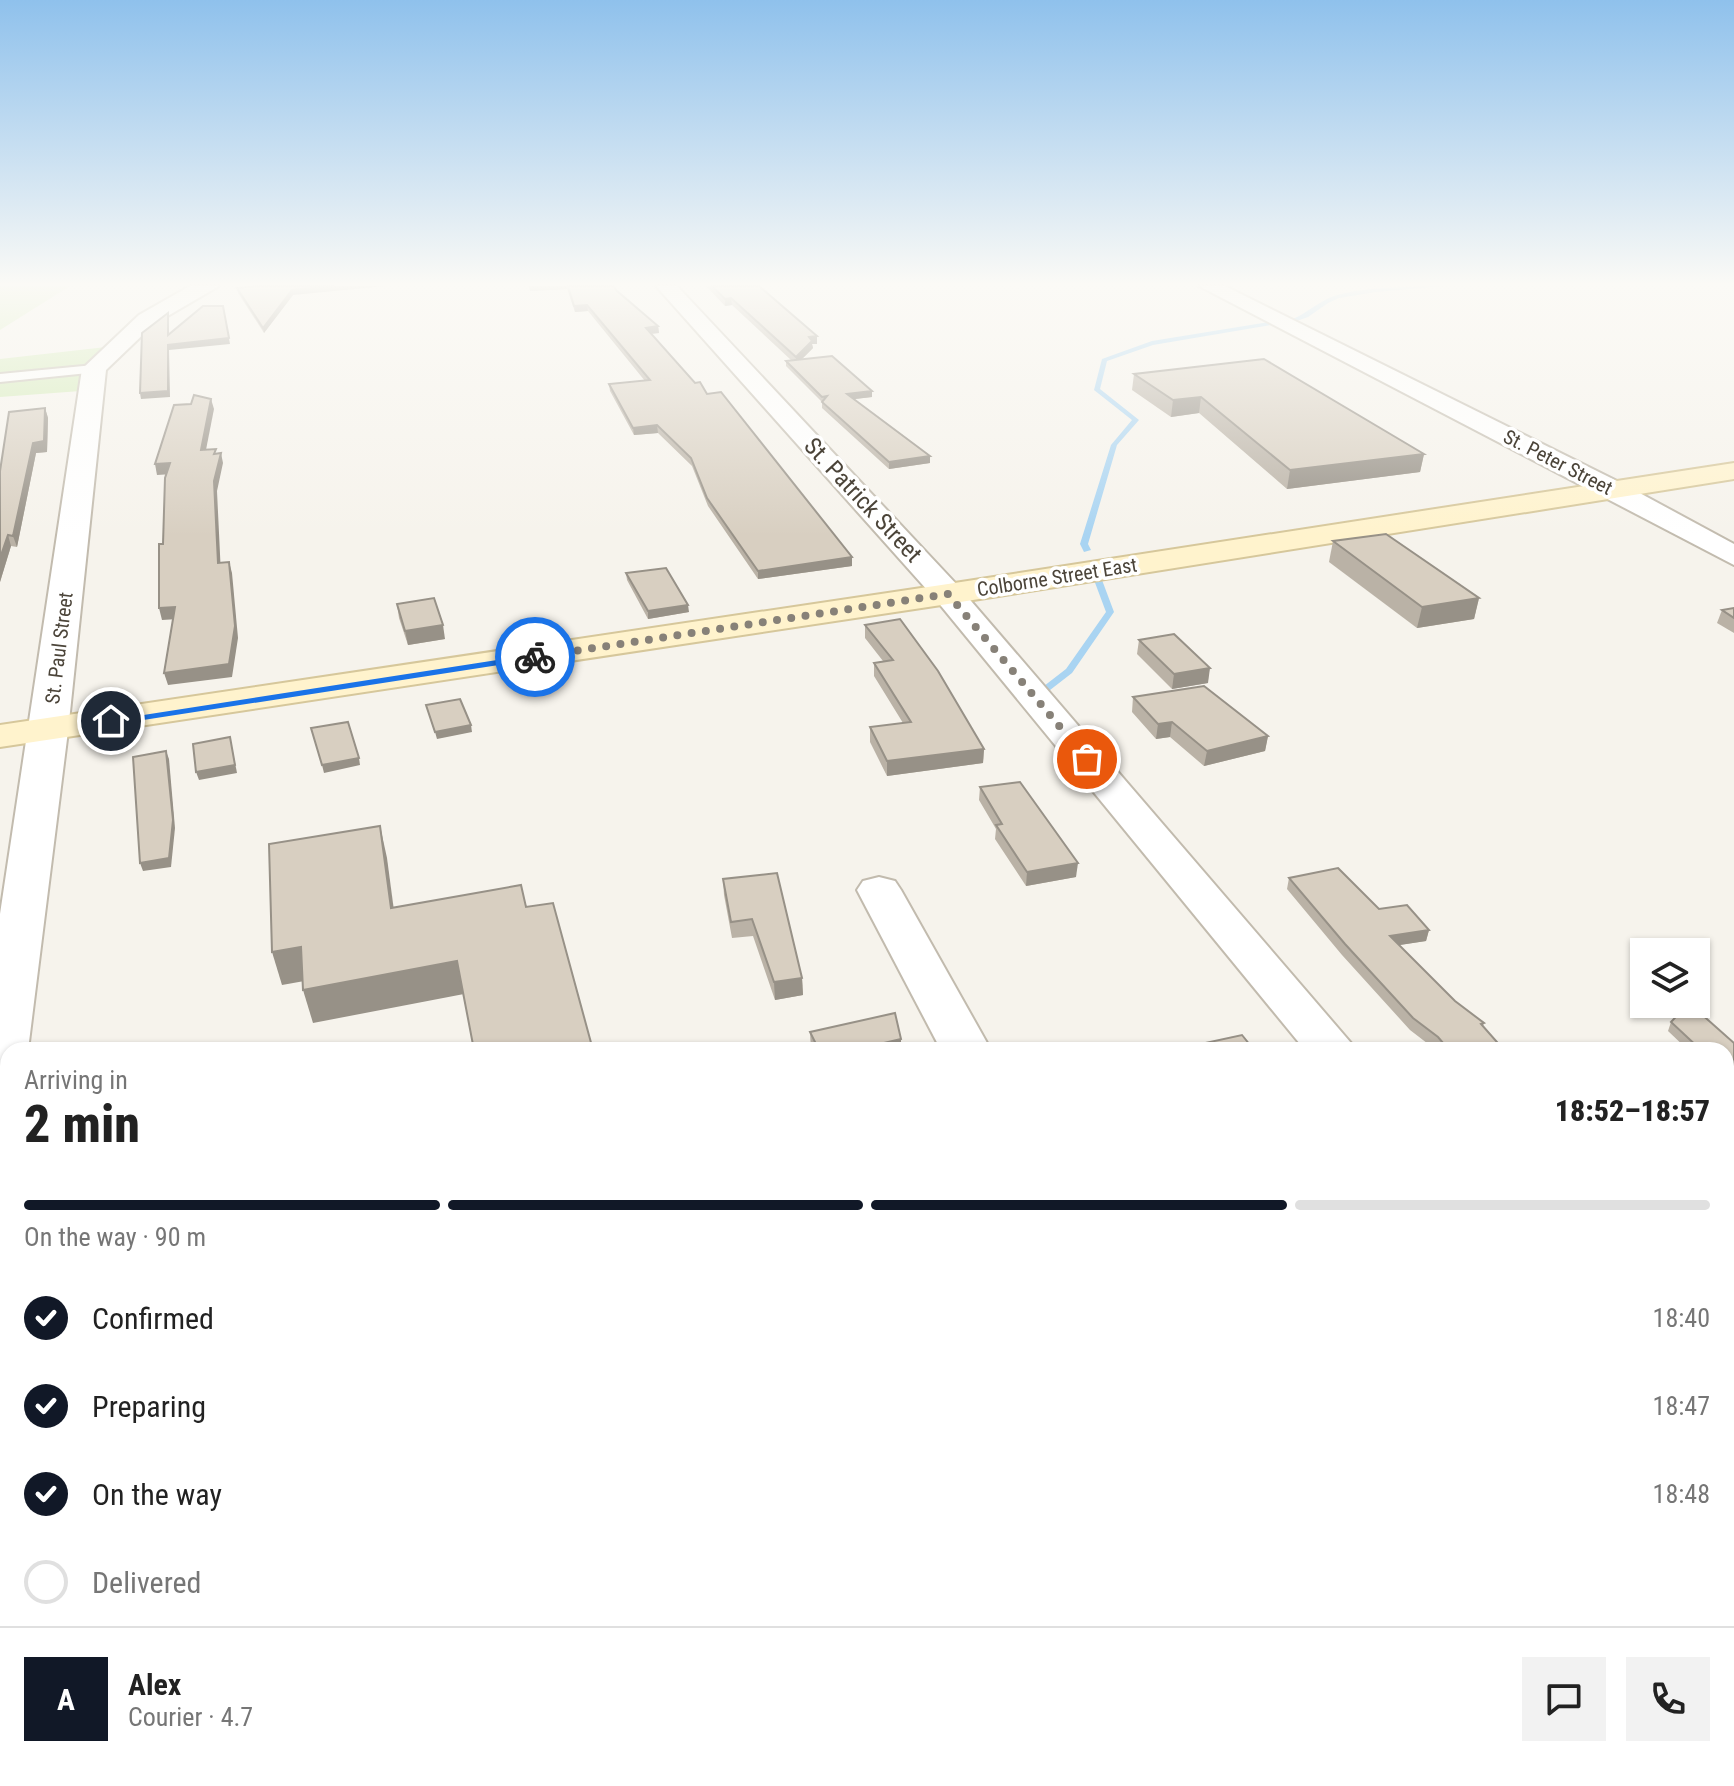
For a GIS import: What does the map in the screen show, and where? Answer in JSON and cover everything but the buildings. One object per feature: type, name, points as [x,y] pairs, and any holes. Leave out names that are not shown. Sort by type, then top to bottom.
[{"type":"main road","name":"Colborne Street East","points":[[0,736],[948,594],[1734,471]]},
{"type":"street","name":"St. Paul Street","points":[[4,1042],[49,731],[94,369]]},
{"type":"street","name":"St. Patrick Street","points":[[742,369],[948,594],[1325,1042]]},
{"type":"street","name":"St. Peter Street","points":[[1374,369],[1613,490],[1734,556]]},
{"type":"street","points":[[879,890],[962,1042]]},
{"type":"lane","points":[[0,378],[90,369]]},
{"type":"green space","points":[[0,369],[104,369],[94,390],[0,397]]},
{"type":"waterway","points":[[1087,550],[1084,544],[1114,445],[1136,420],[1097,390],[1102,369]]},
{"type":"waterway","points":[[1038,695],[1069,671],[1110,612],[1095,572]]},
{"type":"way so far","points":[[535,657],[948,594],[1087,759]]},
{"type":"route","points":[[111,721],[535,657]]}]
